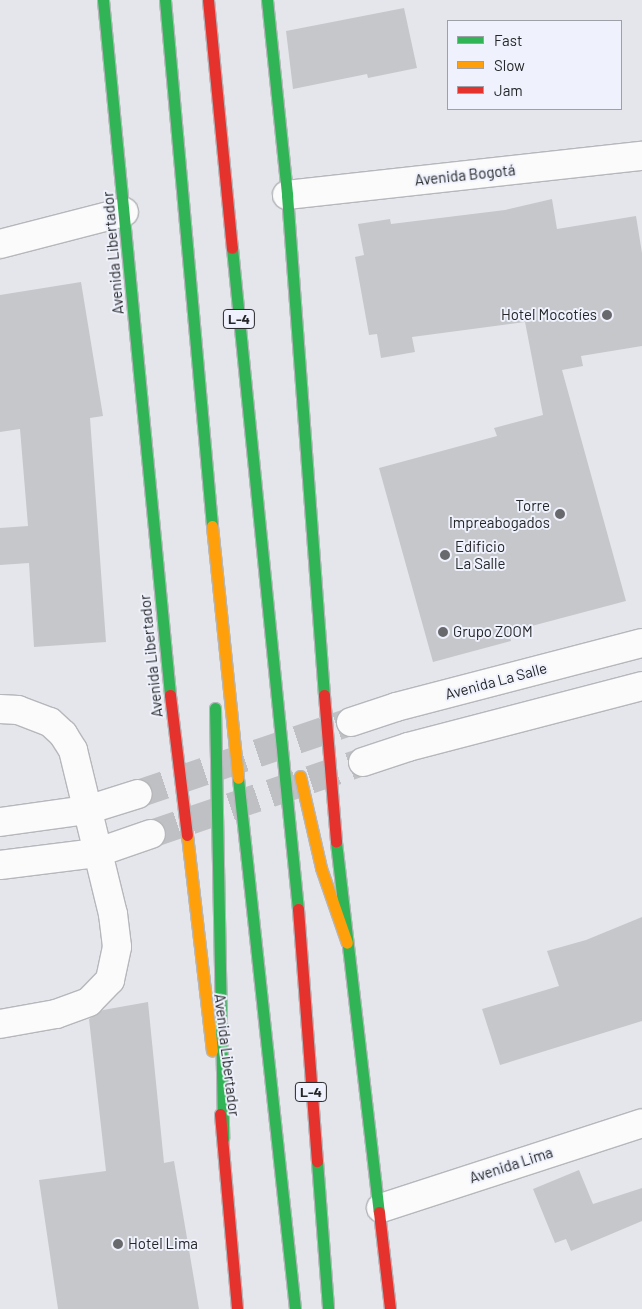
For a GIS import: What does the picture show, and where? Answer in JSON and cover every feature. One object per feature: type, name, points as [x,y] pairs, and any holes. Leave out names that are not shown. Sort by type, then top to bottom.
[{"type":"main road","name":"Avenida Libertador","points":[[103,0],[168,677],[223,1138],[237,1309]]},
{"type":"main road","name":"L-4","points":[[165,0],[216,569],[295,1309]]},
{"type":"main road","name":"L-4","points":[[208,0],[269,638],[296,876],[328,1309]]},
{"type":"main road","name":"L-4","points":[[267,0],[287,195],[318,622],[347,943],[381,1208],[390,1309]]},
{"type":"main road","name":"L-4","points":[[215,679],[216,569]]},
{"type":"main road","name":"L-4","points":[[269,638],[321,868],[347,943]]},
{"type":"main road","points":[[215,699],[223,1138]]},
{"type":"street","name":"Avenida Bogotá","points":[[287,195],[642,156]]},
{"type":"street","points":[[0,244],[124,212]]},
{"type":"street","name":"Avenida La Salle","points":[[351,722],[396,707],[642,643]]},
{"type":"street","points":[[363,762],[408,748],[642,686]]},
{"type":"street","points":[[0,709],[18,710],[50,722],[63,734],[73,750],[96,852],[113,914],[117,947],[110,980],[89,1002],[56,1014],[0,1024]]},
{"type":"street","points":[[0,822],[87,810],[138,794]]},
{"type":"street","points":[[0,865],[96,852],[151,834]]},
{"type":"street","name":"Avenida Lima","points":[[381,1208],[642,1123]]},
{"type":"building","points":[[404,8],[417,68],[368,78],[367,74],[293,89],[286,31]]},
{"type":"building","points":[[552,199],[557,229],[636,216],[642,253],[642,346],[581,356],[583,366],[562,370],[626,601],[509,632],[511,641],[433,662],[379,468],[497,436],[494,428],[543,415],[525,322],[412,337],[415,352],[381,358],[377,334],[369,335],[355,257],[364,255],[358,224],[390,219],[391,224],[505,210]]},
{"type":"building","points":[[81,282],[103,416],[90,418],[106,642],[34,647],[29,563],[0,565],[0,528],[28,526],[20,429],[0,432],[0,295]]},
{"type":"building","points":[[642,917],[642,1021],[500,1065],[482,1009],[559,986],[547,951],[586,940]]},
{"type":"building","name":"Hotel Lima","points":[[148,1002],[164,1163],[174,1161],[199,1309],[58,1309],[39,1180],[106,1171],[89,1019],[103,1010]]},
{"type":"building","points":[[579,1170],[593,1204],[642,1188],[642,1221],[571,1251],[566,1239],[555,1243],[533,1189]]},
{"type":"tunnel","points":[[138,794],[349,722]]},
{"type":"tunnel","points":[[151,834],[363,762]]},
{"type":"traffic: fast","points":[[103,0],[170,695]]},
{"type":"traffic: fast","points":[[165,0],[212,526]]},
{"type":"traffic: fast","points":[[267,0],[287,195],[324,695]]},
{"type":"traffic: fast","points":[[232,248],[298,909]]},
{"type":"traffic: fast","points":[[215,708],[223,1138]]},
{"type":"traffic: fast","points":[[238,778],[295,1309]]},
{"type":"traffic: fast","points":[[336,842],[379,1212]]},
{"type":"traffic: fast","points":[[317,1161],[328,1309]]},
{"type":"traffic: slow","points":[[212,526],[238,778]]},
{"type":"traffic: slow","points":[[300,776],[321,868],[347,943]]},
{"type":"traffic: slow","points":[[187,835],[212,1051]]},
{"type":"traffic: jam","points":[[208,0],[232,248]]},
{"type":"traffic: jam","points":[[170,695],[187,835]]},
{"type":"traffic: jam","points":[[324,695],[336,842]]},
{"type":"traffic: jam","points":[[298,909],[317,1161]]},
{"type":"traffic: jam","points":[[220,1114],[237,1309]]},
{"type":"traffic: jam","points":[[379,1212],[390,1309]]},
{"type":"place","name":"Hotel Mocotíes","points":[[607,315]]},
{"type":"place","name":"Torre Impreabogados","points":[[560,514]]},
{"type":"place","name":"Edificio La Salle","points":[[445,555]]},
{"type":"place","name":"Grupo ZOOM","points":[[443,632]]},
{"type":"place","name":"Hotel Lima","points":[[118,1244]]}]
